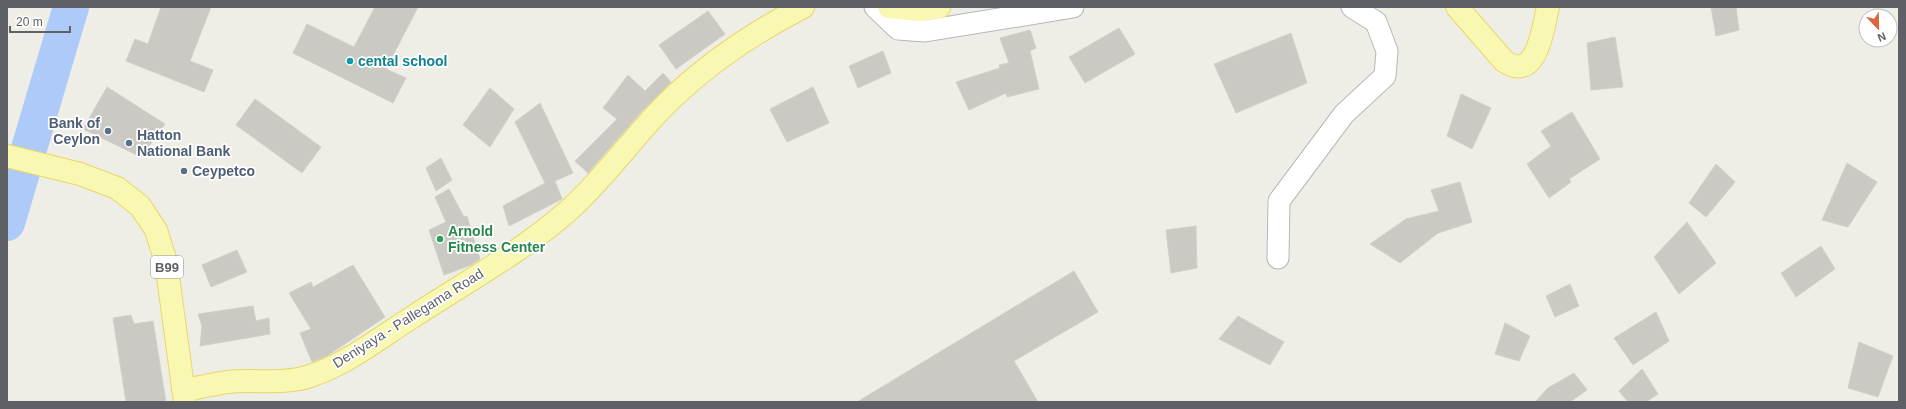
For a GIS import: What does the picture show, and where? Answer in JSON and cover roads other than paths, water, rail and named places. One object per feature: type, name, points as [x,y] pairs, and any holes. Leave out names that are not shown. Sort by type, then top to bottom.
[{"type":"main road","name":"Deniyaya - Pallegama Road","points":[[184,396],[228,382],[285,382],[309,376],[330,368],[362,350],[528,242],[568,210],[608,170],[651,120],[688,83],[725,53],[763,28],[803,7]]},
{"type":"main road","points":[[889,7],[918,10],[939,7]]},
{"type":"main road","points":[[1457,7],[1504,61],[1518,68],[1527,64],[1536,54],[1548,7]]},
{"type":"main road","name":"B99","points":[[7,156],[80,174],[117,188],[140,206],[156,230],[166,262],[184,396]]},
{"type":"street","points":[[875,7],[898,29],[925,31],[1073,7]]},
{"type":"street","points":[[1278,258],[1279,201],[1344,114],[1385,76],[1387,51],[1376,22],[1352,7]]},
{"type":"waterway","points":[[7,223],[71,7]]},
{"type":"place","name":"cental school","points":[[350,61]]},
{"type":"place","name":"Bank of Ceylon","points":[[108,131]]},
{"type":"place","name":"Hatton National Bank","points":[[129,143]]},
{"type":"place","name":"Ceypetco","points":[[184,171]]},
{"type":"place","name":"Arnold Fitness Center","points":[[440,239]]}]
